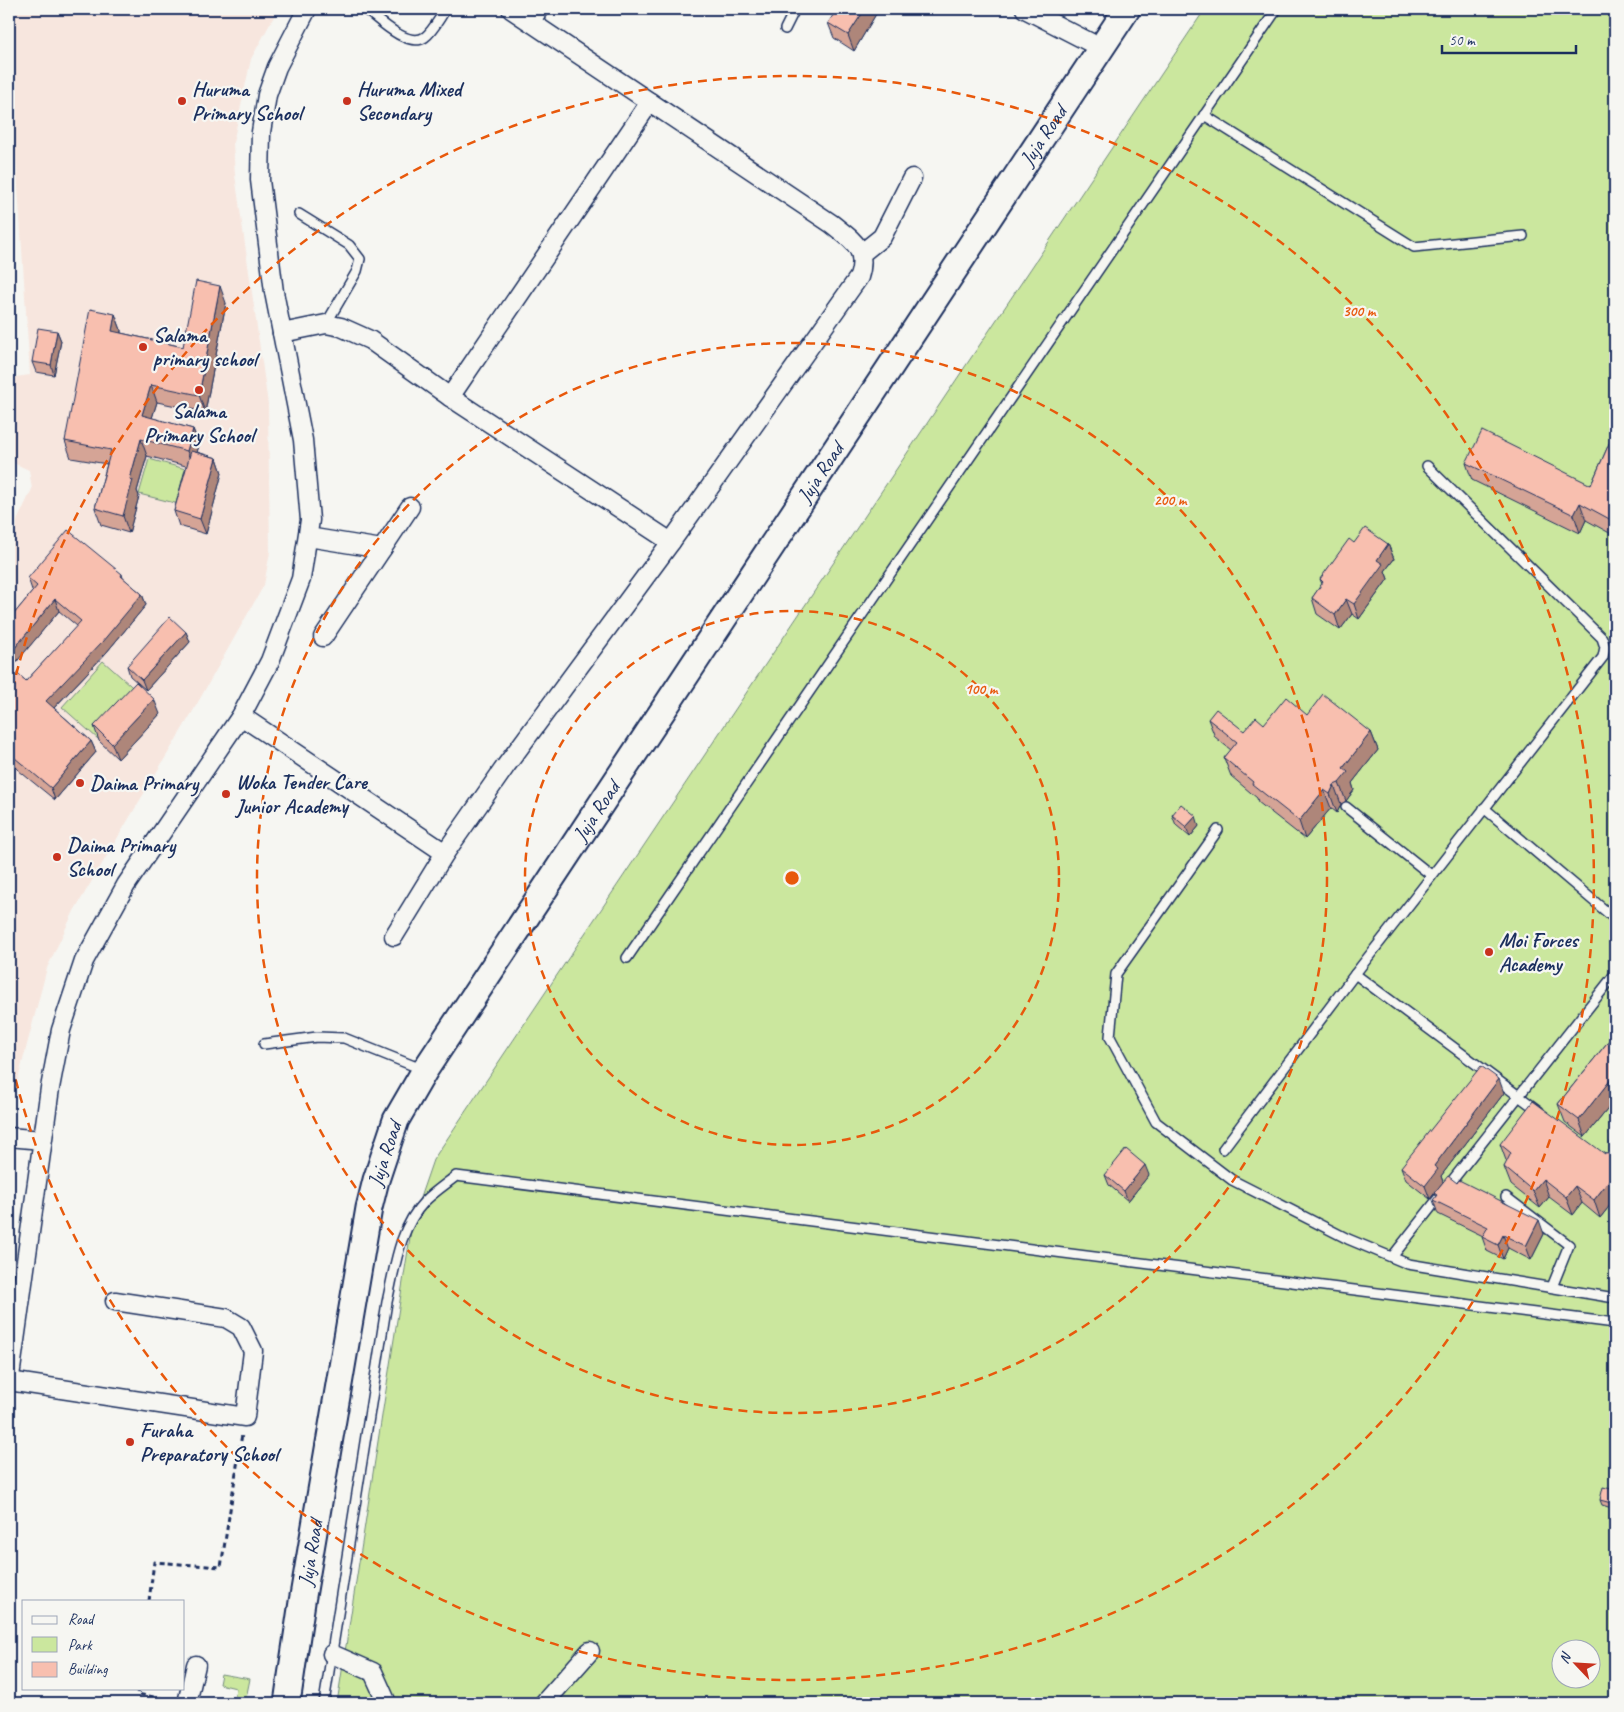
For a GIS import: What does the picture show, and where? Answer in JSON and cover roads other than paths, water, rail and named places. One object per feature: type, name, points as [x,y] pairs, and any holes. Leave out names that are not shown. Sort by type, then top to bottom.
[{"type":"main road","name":"Juja Road","points":[[287,1703],[371,1199],[396,1120],[424,1070],[1127,9]]},
{"type":"street","points":[[116,1302],[226,1318],[241,1326],[253,1351],[245,1418],[9,1382],[42,1140],[61,1030],[84,961],[126,885],[241,716],[270,661],[301,579],[310,520],[304,440],[282,332],[263,219],[260,180],[261,132],[267,95],[277,67],[307,9]]},
{"type":"street","points":[[394,936],[445,853],[504,767],[671,542],[859,277],[863,264],[862,253],[855,242],[832,224],[650,102],[535,15],[511,9]]},
{"type":"street","points":[[1025,9],[1101,48]]},
{"type":"street","points":[[450,397],[650,102]]},
{"type":"street","points":[[862,253],[882,236],[912,178]]},
{"type":"street","points":[[282,332],[326,324],[341,327],[370,340],[450,397],[671,542]]},
{"type":"street","points":[[323,637],[410,507]]},
{"type":"street","points":[[308,537],[382,549]]},
{"type":"street","points":[[241,716],[445,853]]},
{"type":"street","points":[[9,1137],[42,1140]]},
{"type":"street","points":[[544,1703],[590,1651]]},
{"type":"street","points":[[332,1654],[373,1672],[386,1703]]},
{"type":"street","points":[[183,1703],[196,1665]]},
{"type":"lane","points":[[365,9],[404,38],[416,40],[426,37],[446,9]]},
{"type":"lane","points":[[785,29],[795,9]]},
{"type":"lane","points":[[627,958],[1277,9]]},
{"type":"lane","points":[[1204,115],[1414,247],[1523,236]]},
{"type":"lane","points":[[299,214],[349,245],[360,260],[357,271],[326,324]]},
{"type":"lane","points":[[1223,1150],[1431,875],[1603,656],[1605,647],[1602,638],[1427,466]]},
{"type":"lane","points":[[1346,807],[1431,875]]},
{"type":"lane","points":[[1484,808],[1615,919]]},
{"type":"lane","points":[[1218,830],[1116,974],[1110,1037],[1156,1122],[1232,1180],[1348,1239],[1408,1264],[1615,1298]]},
{"type":"lane","points":[[1355,974],[1544,1114]]},
{"type":"lane","points":[[1392,1257],[1520,1097],[1615,974]]},
{"type":"lane","points":[[264,1044],[317,1037],[344,1038],[424,1070]]},
{"type":"lane","points":[[324,1703],[387,1302],[399,1247],[412,1219],[425,1201],[456,1176],[1615,1323]]},
{"type":"lane","points":[[1506,1197],[1569,1246],[1552,1287]]},
{"type":"place","name":"Huruma Primary School","points":[[182,101]]},
{"type":"place","name":"Huruma Mixed Secondary","points":[[347,101]]},
{"type":"place","name":"Salama primary school","points":[[143,347]]},
{"type":"place","name":"Salama Primary School","points":[[199,390]]},
{"type":"place","name":"Daima Primary","points":[[80,783]]},
{"type":"place","name":"Woka Tender Care Junior Academy","points":[[226,794]]},
{"type":"place","name":"Daima Primary School","points":[[57,857]]},
{"type":"place","name":"Moi Forces Academy","points":[[1489,952]]},
{"type":"place","name":"Furaha Preparatory School","points":[[130,1442]]}]
